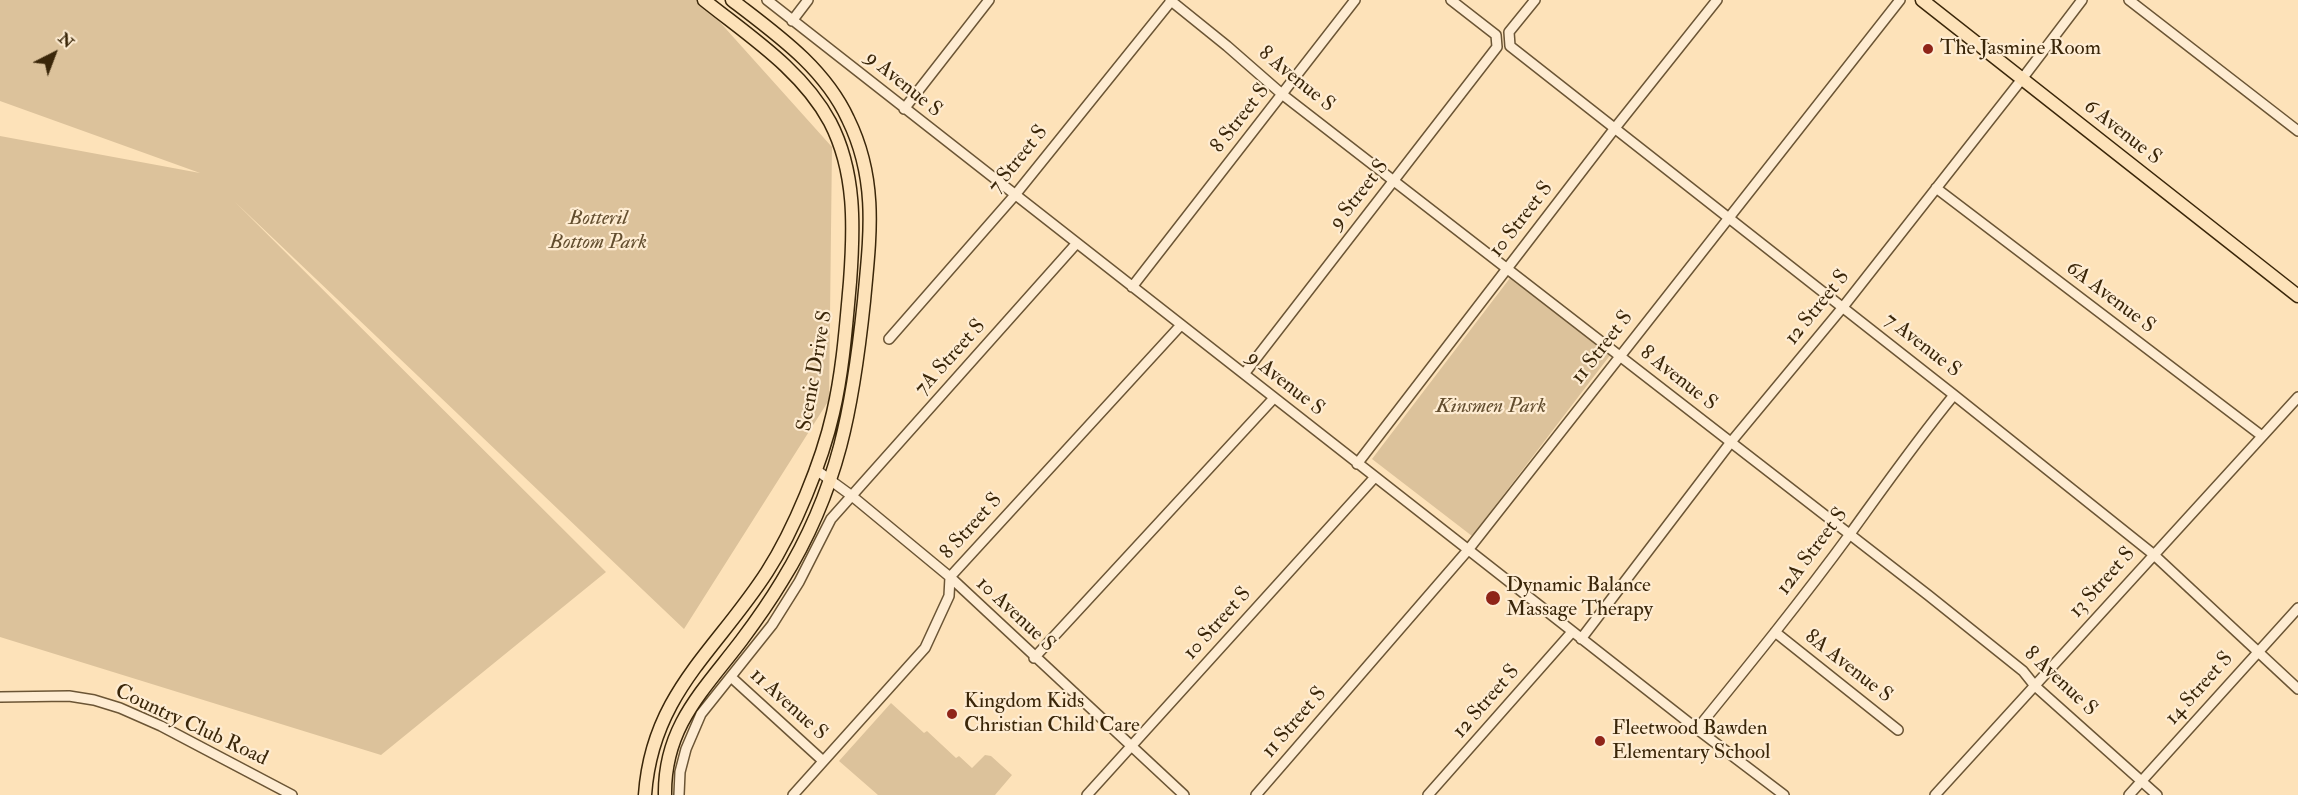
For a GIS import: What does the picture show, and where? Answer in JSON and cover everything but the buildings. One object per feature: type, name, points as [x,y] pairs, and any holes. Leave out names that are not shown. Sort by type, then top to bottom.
[{"type":"main road","name":"Scenic Drive S","points":[[645,795],[651,749],[669,706],[682,683],[729,625],[768,569],[791,526],[815,469],[833,415],[846,336],[853,241],[852,197],[845,160],[830,123],[813,96],[773,55],[704,0]]},
{"type":"main road","name":"Scenic Drive S","points":[[665,795],[665,779],[672,748],[687,711],[779,586],[813,525],[831,481],[851,405],[859,353],[871,227],[870,195],[863,158],[848,118],[820,75],[773,32],[732,0]]},
{"type":"main road","name":"6 Avenue S","points":[[1922,0],[2298,296]]},
{"type":"street","name":"9 Avenue S","points":[[767,0],[1357,464],[1784,795]]},
{"type":"street","points":[[792,21],[808,0]]},
{"type":"street","points":[[904,109],[989,0]]},
{"type":"street","name":"8 Avenue S","points":[[1171,0],[1282,95],[1850,534],[2023,671],[2035,686],[2157,795]]},
{"type":"street","name":"7 Street S","points":[[889,339],[1015,195],[1171,0]]},
{"type":"street","name":"8 Street S","points":[[1132,287],[1355,0]]},
{"type":"street","name":"9 Street S","points":[[1244,375],[1497,47],[1496,35],[1451,0]]},
{"type":"street","name":"7 Avenue S","points":[[1535,0],[1509,32],[1510,46],[2153,554],[2298,690]]},
{"type":"street","name":"10 Street S","points":[[1357,464],[1615,128],[1717,0]]},
{"type":"street","name":"11 Street S","points":[[1256,795],[1468,550],[1900,0]]},
{"type":"street","name":"12 Street S","points":[[1581,639],[1731,442],[1843,307],[2082,0]]},
{"type":"street","points":[[2129,0],[2298,131]]},
{"type":"street","name":"6A Avenue S","points":[[1936,188],[2262,436]]},
{"type":"street","name":"7A Street S","points":[[852,496],[1076,244]]},
{"type":"street","name":"8 Street S","points":[[793,795],[822,760],[925,648],[949,596],[950,578],[1180,325]]},
{"type":"street","name":"12A Street S","points":[[1697,729],[1775,632],[1850,534],[1914,444],[1954,395]]},
{"type":"street","name":"13 Street S","points":[[1935,795],[2298,397]]},
{"type":"street","points":[[1034,658],[1274,398]]},
{"type":"street","name":"10 Avenue S","points":[[815,469],[852,496],[950,578],[1184,795]]},
{"type":"street","name":"10 Street S","points":[[1087,795],[1375,477]]},
{"type":"street","points":[[679,795],[686,749],[695,725],[708,704],[772,625],[799,582],[831,519],[852,496]]},
{"type":"street","name":"14 Street S","points":[[2130,795],[2298,608]]},
{"type":"street","name":"12 Street S","points":[[1433,793],[1572,632]]},
{"type":"street","name":"8A Avenue S","points":[[1775,632],[1899,730]]},
{"type":"street","name":"11 Avenue S","points":[[731,677],[822,760]]},
{"type":"street","name":"Country Club Road","points":[[0,697],[69,696],[94,700],[120,708],[161,726],[292,795]]},
{"type":"green space","name":"Botteril Bottom Park","points":[[0,0],[700,0],[832,147],[829,400],[684,629],[234,201],[606,572],[381,755],[0,637],[0,136],[200,173],[0,101]]},
{"type":"green space","name":"Kinsmen Park","points":[[1510,278],[1611,354],[1472,536],[1372,459]]},
{"type":"green space","points":[[891,703],[924,733],[927,731],[956,758],[959,756],[972,768],[985,755],[991,756],[1012,775],[995,795],[878,795],[839,761]]},
{"type":"place","name":"The Jasmine Room","points":[[1928,49]]},
{"type":"place","name":"Dynamic Balance Massage Therapy","points":[[1493,598]]},
{"type":"place","name":"Kingdom Kids Christian Child Care","points":[[952,714]]},
{"type":"place","name":"Fleetwood Bawden Elementary School","points":[[1600,741]]}]
